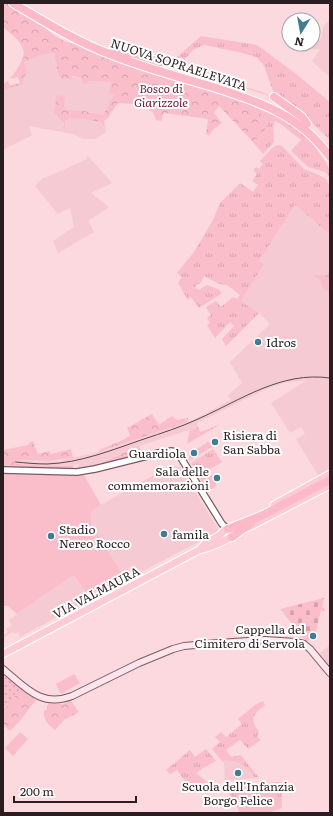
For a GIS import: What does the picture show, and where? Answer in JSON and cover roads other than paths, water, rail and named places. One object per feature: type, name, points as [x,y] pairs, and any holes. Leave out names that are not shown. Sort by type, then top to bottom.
[{"type":"highway","name":"NUOVA SOPRAELEVATA","points":[[13,3],[68,35],[132,63],[245,97],[271,107],[297,123],[313,137],[330,157]]},
{"type":"highway","name":"NUOVA SOPRAELEVATA","points":[[24,3],[71,31],[114,51],[262,98],[282,107],[307,124],[330,147]]},
{"type":"highway","points":[[114,51],[135,54],[160,62],[180,64]]},
{"type":"highway","points":[[274,97],[302,117],[307,124]]},
{"type":"highway","points":[[313,137],[330,162]]},
{"type":"highway","points":[[225,532],[263,515],[330,480]]},
{"type":"main road","name":"VIA VALMAURA","points":[[3,654],[199,550],[205,544],[225,532],[330,474]]},
{"type":"main road","name":"VIA VALMAURA","points":[[225,532],[330,484]]},
{"type":"main road","points":[[3,669],[33,693],[42,698],[54,700],[72,696],[139,663],[179,647],[231,642],[286,641],[304,644],[330,673]]},
{"type":"street","points":[[3,470],[77,472],[172,451],[178,453],[225,532]]},
{"type":"railway","points":[[16,462],[47,464],[84,459],[185,425],[246,396],[278,383],[312,377],[330,378]]},
{"type":"place","name":"Idros","points":[[258,342]]},
{"type":"place","name":"Risiera di San Sabba","points":[[215,442]]},
{"type":"place","name":"Guardiola","points":[[194,453]]},
{"type":"place","name":"Sala delle commemorazioni","points":[[217,478]]},
{"type":"place","name":"famila","points":[[164,534]]},
{"type":"place","name":"Stadio Nereo Rocco","points":[[51,536]]},
{"type":"place","name":"Cappella del Cimitero di Servola","points":[[313,636]]},
{"type":"place","name":"Scuola dell'Infanzia Borgo Felice","points":[[238,773]]},
{"type":"park label","name":"Bosco di Giarizzole","points":[[161,95]]}]
